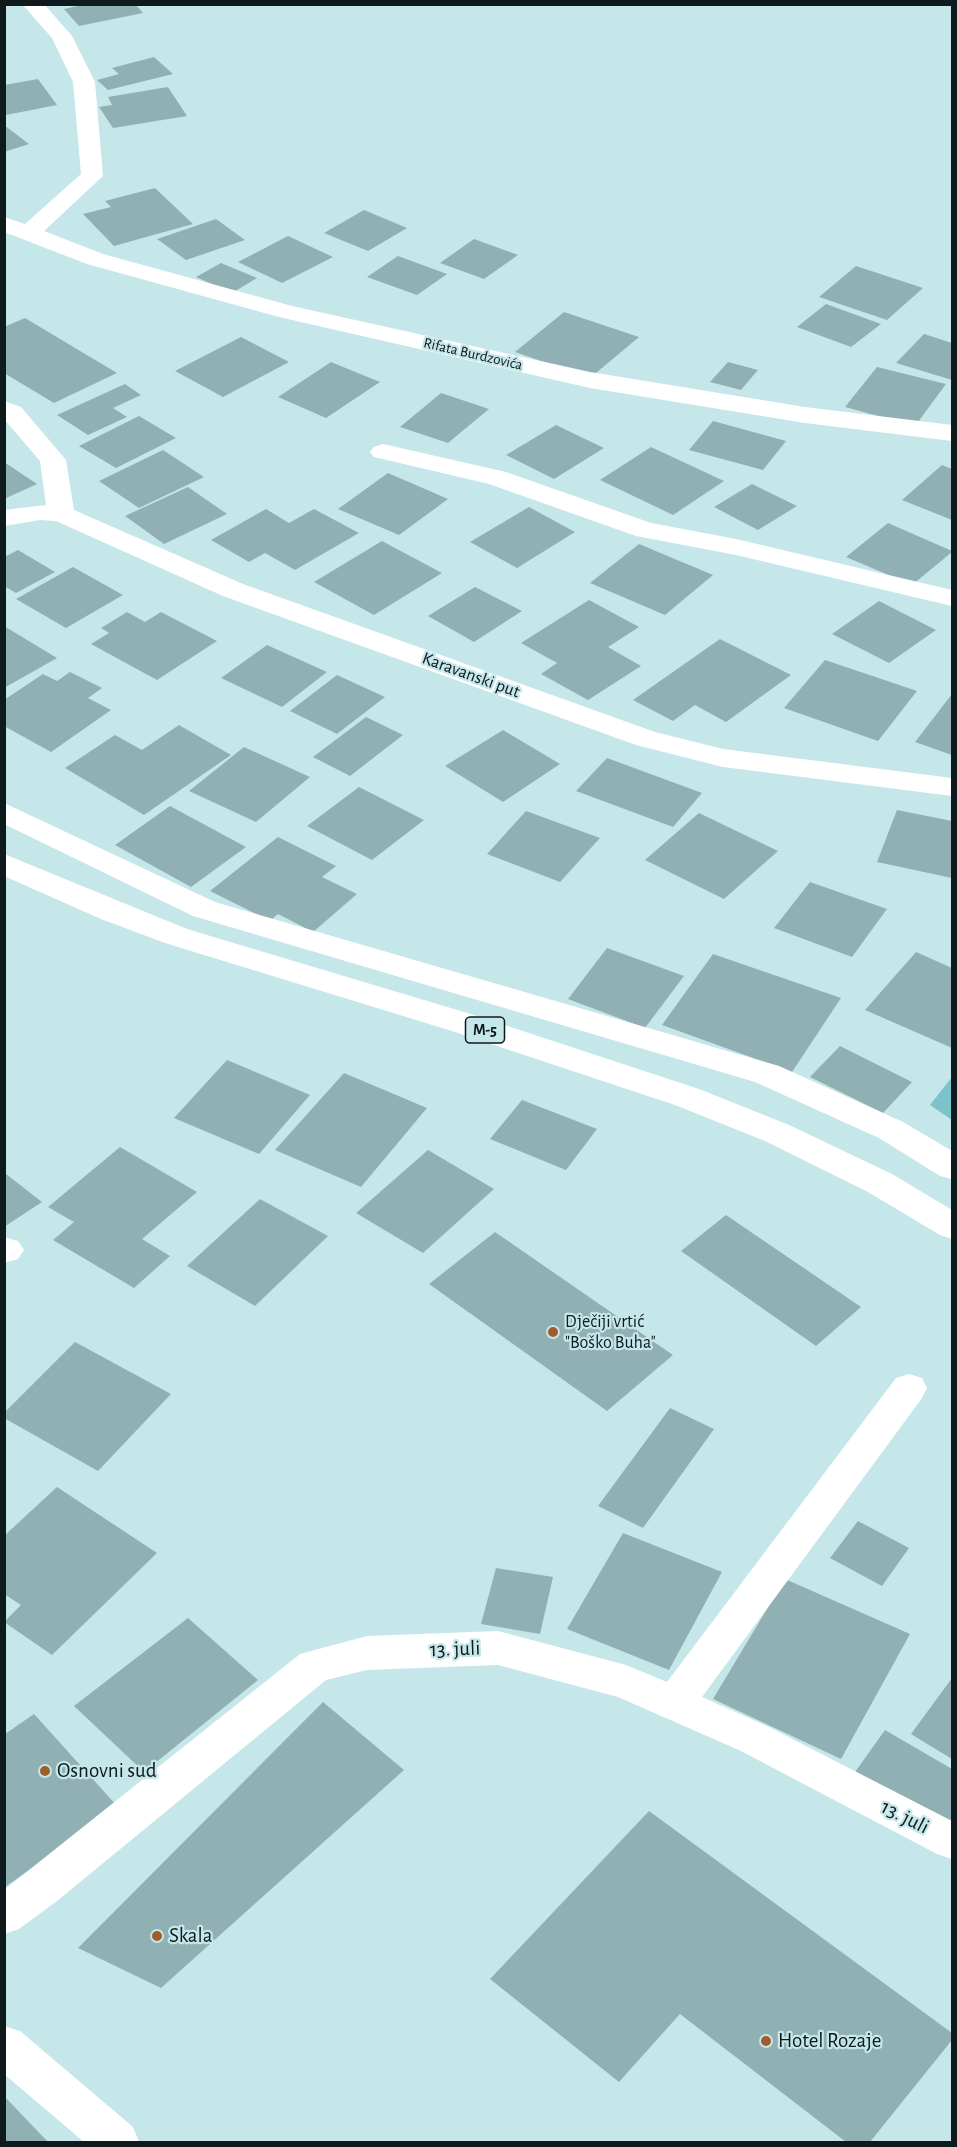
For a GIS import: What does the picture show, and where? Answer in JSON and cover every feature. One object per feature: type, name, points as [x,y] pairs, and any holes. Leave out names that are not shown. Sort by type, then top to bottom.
[{"type":"street","points":[[28,234],[92,176],[84,82],[61,36],[32,4]]},
{"type":"street","name":"Rifata Burdzovića","points":[[4,224],[95,259],[288,312],[590,380],[805,415],[952,433]]},
{"type":"street","points":[[4,408],[12,412],[53,460],[61,514]]},
{"type":"street","points":[[383,452],[497,478],[645,530],[736,547],[952,598]]},
{"type":"street","name":"Karavanski put","points":[[4,518],[40,512],[61,514],[233,590],[646,739],[723,758],[952,787]]},
{"type":"street","points":[[4,812],[204,909],[767,1074],[891,1130],[952,1167]]},
{"type":"street","name":"M-5","points":[[4,864],[112,912],[176,936],[464,1023],[687,1096],[808,1148],[880,1183],[952,1226]]},
{"type":"street","points":[[674,1703],[909,1388]]},
{"type":"street","name":"13. juli","points":[[4,1915],[42,1888],[314,1666],[367,1653],[498,1648],[626,1682],[755,1739],[952,1841]]},
{"type":"street","points":[[4,2046],[117,2142]]},
{"type":"shaded area","points":[[952,1077],[952,1120],[930,1105]]},
{"type":"building","points":[[87,4],[135,4],[143,13],[79,26],[64,9]]},
{"type":"building","points":[[154,57],[173,74],[108,90],[97,80],[119,74],[112,68]]},
{"type":"building","points":[[38,79],[57,105],[6,115],[4,85]]},
{"type":"building","points":[[168,87],[187,116],[113,128],[99,107],[112,105],[108,97]]},
{"type":"building","points":[[4,125],[29,144],[4,152]]},
{"type":"building","points":[[155,188],[193,224],[114,246],[83,214],[111,207],[105,201]]},
{"type":"building","points":[[364,210],[407,228],[368,251],[324,233]]},
{"type":"building","points":[[216,219],[245,240],[186,260],[157,239]]},
{"type":"building","points":[[288,236],[333,257],[282,283],[238,262]]},
{"type":"building","points":[[474,239],[518,255],[484,279],[440,263]]},
{"type":"building","points":[[398,256],[447,274],[417,295],[367,277]]},
{"type":"building","points":[[221,263],[257,278],[232,293],[196,277]]},
{"type":"building","points":[[856,266],[923,288],[887,320],[819,297]]},
{"type":"building","points":[[826,304],[881,324],[851,347],[797,327]]},
{"type":"building","points":[[564,312],[639,337],[590,378],[515,352]]},
{"type":"building","points":[[25,318],[117,373],[54,403],[4,373],[4,327]]},
{"type":"building","points":[[924,334],[952,343],[952,380],[896,363]]},
{"type":"building","points":[[241,337],[289,362],[223,397],[175,371]]},
{"type":"building","points":[[331,362],[380,382],[326,418],[278,397]]},
{"type":"building","points":[[728,362],[758,370],[741,390],[710,382]]},
{"type":"building","points":[[877,367],[946,384],[915,426],[845,407]]},
{"type":"building","points":[[125,384],[141,395],[113,408],[127,417],[88,435],[57,415]]},
{"type":"building","points":[[441,393],[489,409],[448,443],[400,427]]},
{"type":"building","points":[[139,416],[176,438],[116,468],[79,446]]},
{"type":"building","points":[[713,421],[786,441],[763,470],[689,450]]},
{"type":"building","points":[[556,425],[604,448],[554,479],[506,455]]},
{"type":"building","points":[[651,447],[724,481],[673,515],[600,480]]},
{"type":"building","points":[[163,450],[204,477],[139,508],[99,481]]},
{"type":"building","points":[[4,462],[37,484],[4,499]]},
{"type":"building","points":[[942,465],[952,469],[952,520],[902,500]]},
{"type":"building","points":[[388,473],[448,499],[399,535],[338,509]]},
{"type":"building","points":[[752,484],[797,506],[758,530],[714,507]]},
{"type":"building","points":[[188,487],[227,514],[164,544],[125,516]]},
{"type":"building","points":[[529,507],[575,532],[517,568],[470,542]]},
{"type":"building","points":[[266,509],[289,523],[314,509],[359,533],[295,570],[265,553],[249,562],[211,540]]},
{"type":"building","points":[[888,523],[952,552],[912,585],[846,557]]},
{"type":"building","points":[[382,541],[442,573],[374,615],[314,582]]},
{"type":"building","points":[[639,544],[713,575],[665,615],[590,583]]},
{"type":"building","points":[[18,550],[55,572],[16,593],[4,586],[4,557]]},
{"type":"building","points":[[73,567],[123,595],[66,628],[16,599]]},
{"type":"building","points":[[475,587],[522,611],[474,642],[428,616]]},
{"type":"building","points":[[589,600],[639,627],[608,647],[641,666],[588,700],[541,674],[557,663],[521,643]]},
{"type":"building","points":[[879,601],[936,630],[889,663],[832,634]]},
{"type":"building","points":[[127,612],[145,622],[161,612],[217,641],[157,680],[91,644],[109,633],[101,628]]},
{"type":"building","points":[[4,626],[57,658],[4,688]]},
{"type":"building","points":[[720,639],[791,675],[726,722],[695,705],[673,721],[633,700]]},
{"type":"building","points":[[267,645],[327,672],[282,707],[221,678]]},
{"type":"building","points":[[825,660],[917,691],[878,741],[784,708]]},
{"type":"building","points":[[70,672],[102,688],[88,698],[111,710],[51,752],[4,726],[4,700],[43,674],[57,681]]},
{"type":"building","points":[[337,675],[385,697],[337,734],[290,711]]},
{"type":"building","points":[[952,694],[952,755],[915,742]]},
{"type":"building","points":[[366,717],[403,735],[350,776],[313,757]]},
{"type":"building","points":[[179,725],[231,755],[144,815],[65,768],[115,735],[142,750]]},
{"type":"building","points":[[503,730],[560,764],[503,802],[445,766]]},
{"type":"building","points":[[244,747],[310,777],[256,822],[189,791]]},
{"type":"building","points":[[607,758],[702,793],[673,827],[576,791]]},
{"type":"building","points":[[359,787],[424,820],[372,860],[307,826]]},
{"type":"building","points":[[170,806],[246,847],[191,887],[115,845]]},
{"type":"building","points":[[897,810],[952,821],[952,878],[877,862]]},
{"type":"building","points":[[526,811],[600,838],[560,882],[487,854]]},
{"type":"building","points":[[699,813],[778,851],[724,899],[645,860]]},
{"type":"building","points":[[278,837],[336,866],[322,877],[357,894],[313,932],[278,914],[270,921],[210,891]]},
{"type":"building","points":[[810,882],[887,909],[852,957],[774,928]]},
{"type":"building","points":[[607,948],[684,976],[645,1028],[568,999]]},
{"type":"building","points":[[916,952],[952,968],[952,1048],[865,1010]]},
{"type":"building","points":[[713,954],[841,998],[792,1072],[662,1025]]},
{"type":"building","points":[[840,1046],[912,1082],[883,1113],[810,1077]]},
{"type":"building","points":[[227,1060],[310,1095],[259,1154],[174,1118]]},
{"type":"building","points":[[344,1073],[427,1108],[361,1187],[275,1150]]},
{"type":"building","points":[[522,1100],[597,1129],[566,1170],[490,1139]]},
{"type":"building","points":[[120,1147],[197,1192],[142,1239],[170,1256],[134,1288],[53,1240],[74,1222],[48,1207]]},
{"type":"building","points":[[428,1150],[494,1189],[423,1253],[356,1213]]},
{"type":"building","points":[[6,1174],[42,1202],[4,1227],[4,1175]]},
{"type":"building","points":[[260,1199],[328,1236],[255,1306],[187,1266]]},
{"type":"building","points":[[726,1215],[861,1307],[816,1346],[681,1251]]},
{"type":"building","points":[[495,1232],[673,1355],[607,1411],[429,1284]]},
{"type":"building","points":[[75,1342],[171,1394],[98,1471],[4,1418],[4,1413]]},
{"type":"building","points":[[670,1408],[714,1429],[643,1528],[598,1506]]},
{"type":"building","points":[[57,1487],[157,1553],[52,1655],[4,1622],[21,1605],[4,1594],[4,1536]]},
{"type":"building","points":[[858,1521],[909,1548],[882,1586],[830,1558]]},
{"type":"building","points":[[623,1533],[722,1572],[669,1670],[567,1629]]},
{"type":"building","points":[[496,1568],[553,1577],[540,1634],[481,1624]]},
{"type":"building","points":[[785,1579],[910,1634],[841,1759],[713,1699]]},
{"type":"building","points":[[188,1618],[258,1680],[144,1772],[74,1706]]},
{"type":"building","points":[[952,1678],[952,1759],[911,1734]]},
{"type":"building","points":[[323,1702],[404,1770],[161,1988],[78,1948]]},
{"type":"building","name":"Osnovni sud","points":[[34,1714],[118,1807],[5,1887],[5,1734]]},
{"type":"building","points":[[885,1730],[952,1769],[952,1829],[855,1772]]},
{"type":"building","points":[[649,1811],[952,2033],[952,2040],[870,2142],[846,2142],[680,2014],[619,2082],[490,1979]]},
{"type":"building","points":[[5,2097],[48,2142],[5,2142]]},
{"type":"place","name":"Dječiji vrtić \"Boško Buha\"","points":[[553,1332]]},
{"type":"place","name":"Osnovni sud","points":[[45,1771]]},
{"type":"place","name":"Skala","points":[[157,1936]]},
{"type":"place","name":"Hotel Rozaje","points":[[766,2041]]}]
